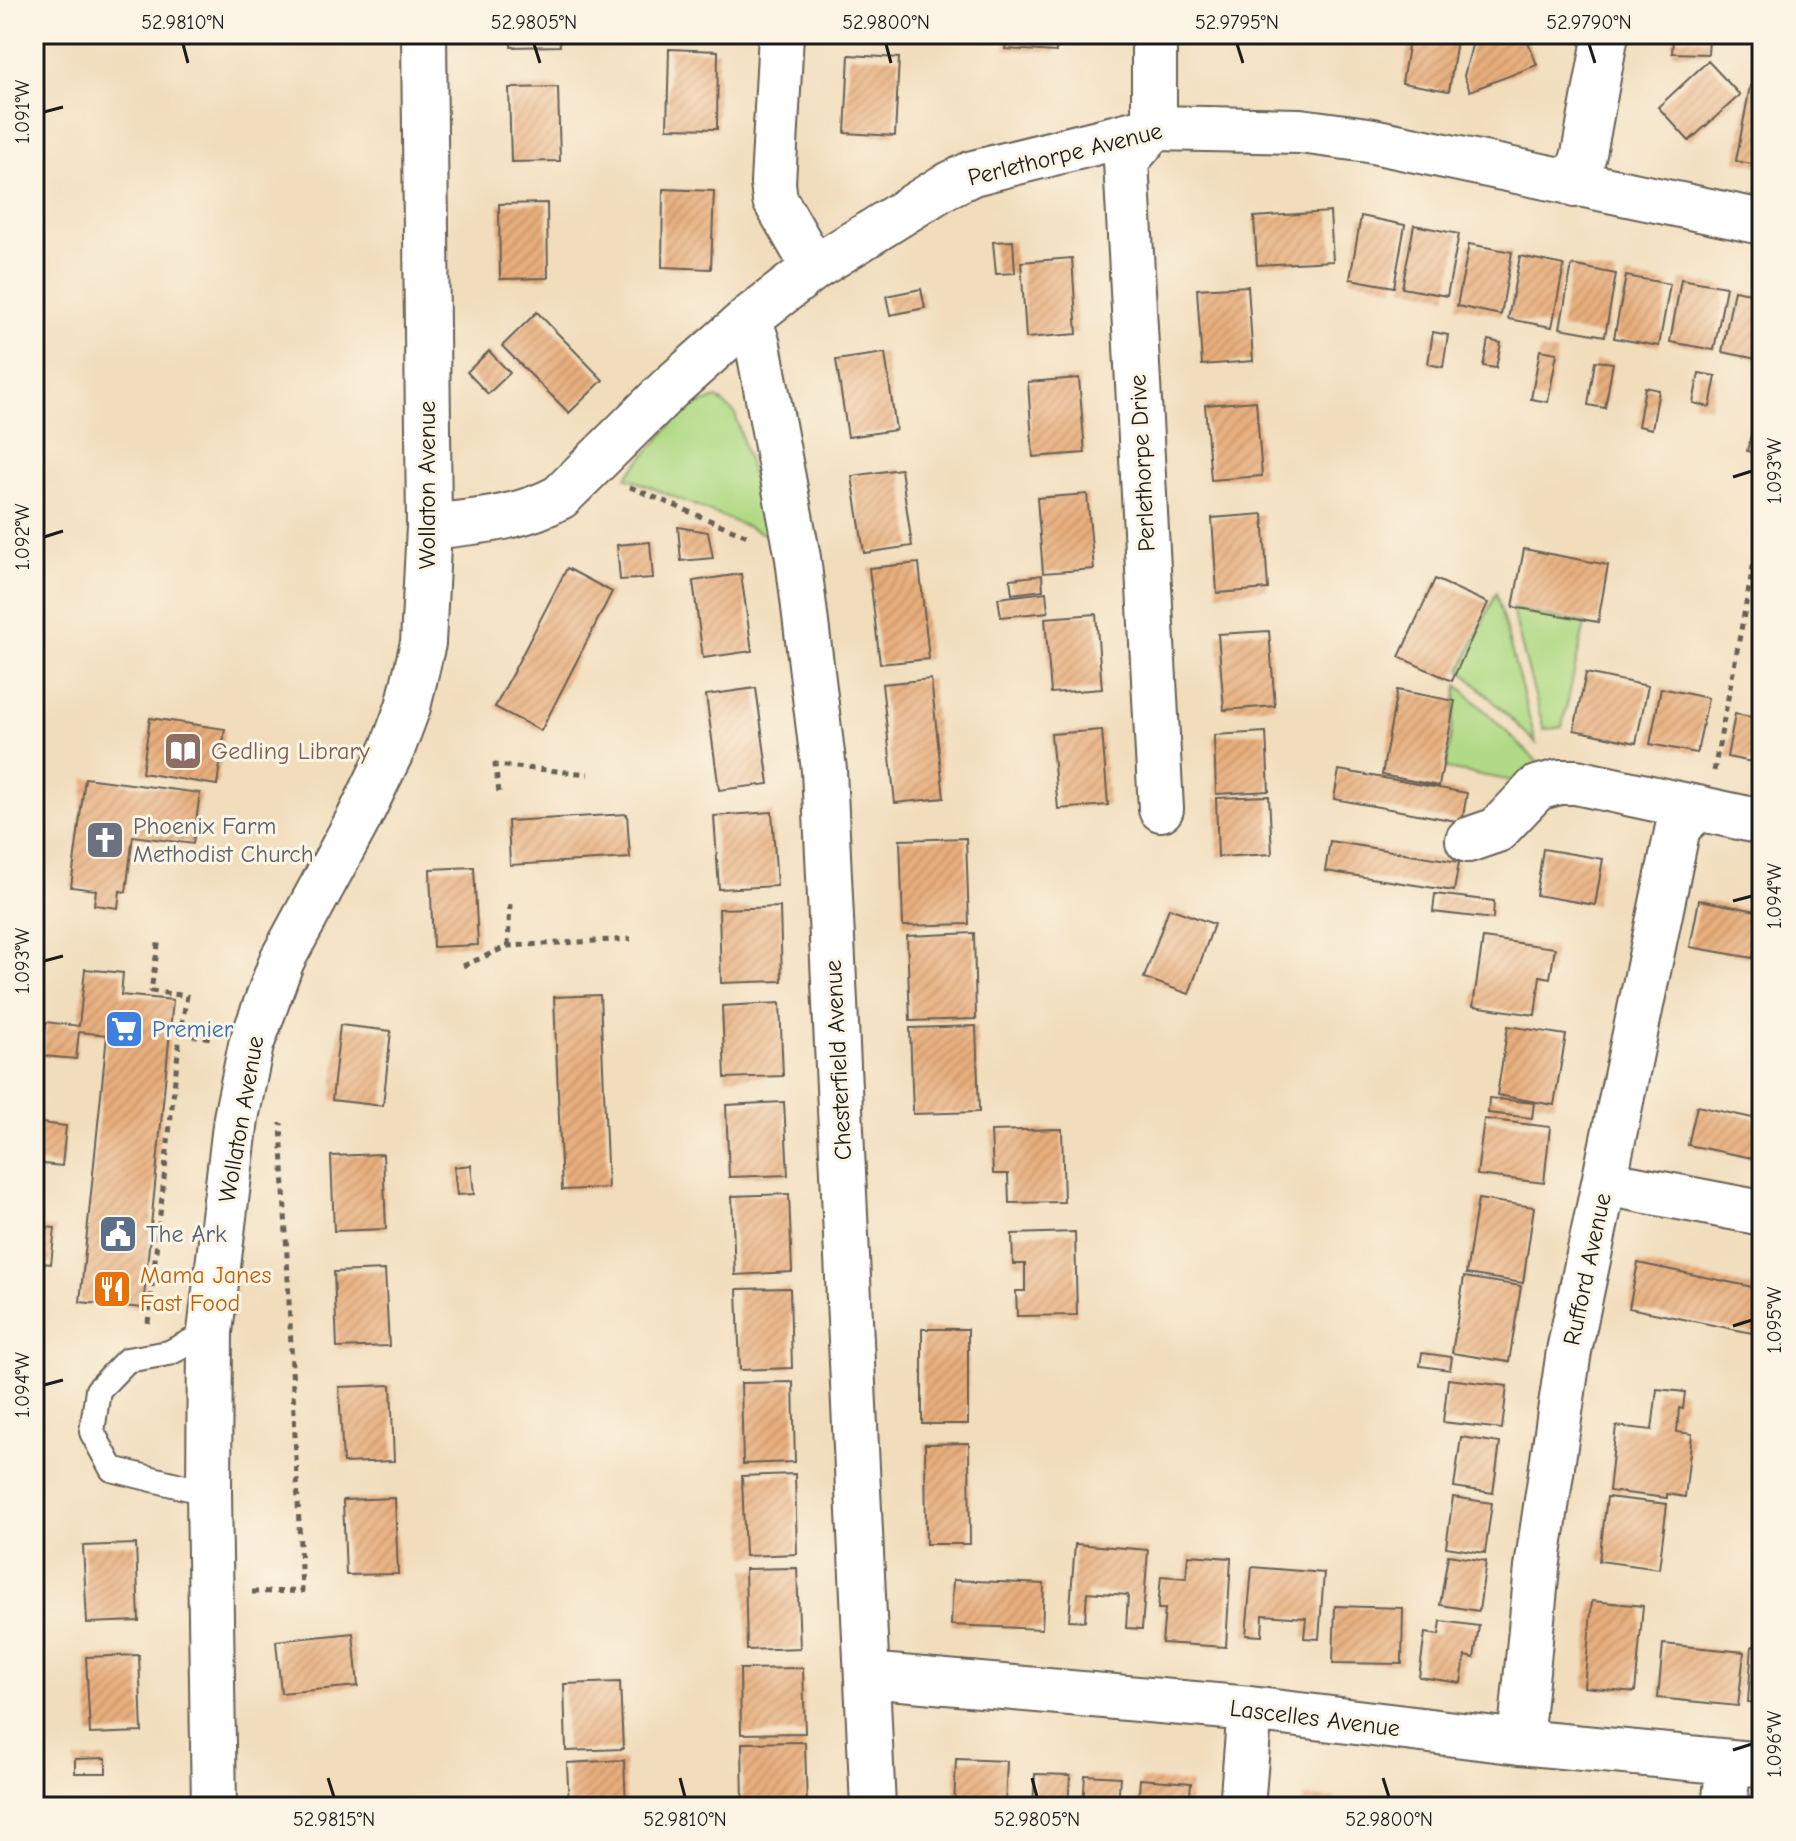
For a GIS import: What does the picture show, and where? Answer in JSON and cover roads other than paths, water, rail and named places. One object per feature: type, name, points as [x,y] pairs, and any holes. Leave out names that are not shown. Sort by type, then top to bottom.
[{"type":"street","name":"Wollaton Avenue","points":[[214,1807],[210,1332],[236,1118],[251,1045],[282,960],[392,750],[408,707],[423,643],[429,527],[424,34]]},
{"type":"street","points":[[781,34],[773,183],[775,200],[814,268]]},
{"type":"street","points":[[1154,34],[1154,128]]},
{"type":"street","points":[[1575,185],[1584,154],[1606,34]]},
{"type":"street","name":"Perlethorpe Avenue","points":[[429,527],[516,515],[540,508],[560,497],[670,388],[749,318],[814,268],[944,187],[973,173],[1154,128],[1314,133],[1368,140],[1762,222]]},
{"type":"street","name":"Perlethorpe Drive","points":[[1154,128],[1126,161],[1161,809]]},
{"type":"street","name":"Chesterfield Avenue","points":[[749,318],[758,345],[798,558],[824,770],[873,1807]]},
{"type":"street","points":[[1468,840],[1497,830],[1537,788],[1559,782],[1576,782],[1762,822]]},
{"type":"street","name":"Rufford Avenue","points":[[1520,1742],[1537,1568],[1566,1367],[1678,827],[1698,808]]},
{"type":"street","points":[[1605,1183],[1762,1213]]},
{"type":"street","name":"Lascelles Avenue","points":[[867,1675],[1250,1709],[1520,1742],[1746,1763]]},
{"type":"street","points":[[1242,1807],[1250,1709]]},
{"type":"street","points":[[1724,1807],[1746,1763]]},
{"type":"lane","points":[[209,1493],[112,1469],[92,1432],[98,1390],[127,1360],[169,1353],[210,1332]]},
{"type":"place","name":"Gedling Library","points":[[183,751]]},
{"type":"place","name":"Phoenix Farm Methodist Church","points":[[105,840]]},
{"type":"place","name":"Premier","points":[[124,1029]]},
{"type":"place","name":"The Ark","points":[[118,1234]]},
{"type":"place","name":"Mama Janes Fast Food","points":[[112,1289]]}]
